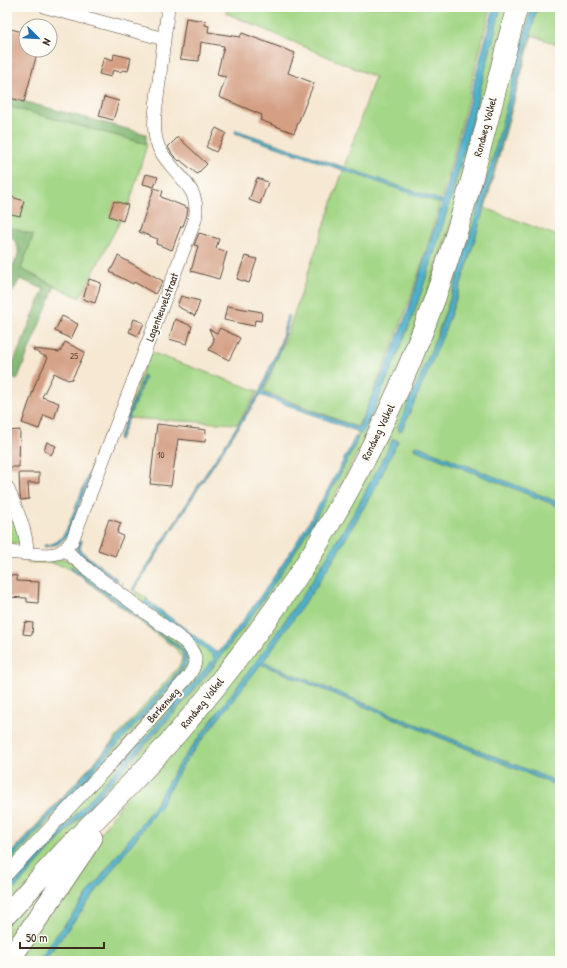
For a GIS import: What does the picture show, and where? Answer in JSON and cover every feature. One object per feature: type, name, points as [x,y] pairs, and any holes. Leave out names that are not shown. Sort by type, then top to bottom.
[{"type":"main road","name":"Rondweg Volkel","points":[[7,914],[78,838],[120,796],[185,724],[246,648],[291,585],[335,514],[372,446],[392,404],[411,360],[445,268],[476,163],[517,7]]},
{"type":"main road","name":"Rondweg Volkel","points":[[9,961],[120,796]]},
{"type":"street","points":[[46,7],[164,39]]},
{"type":"street","name":"Lagenheuvelstraat","points":[[65,549],[72,541],[78,526],[195,220],[197,210],[192,192],[158,148],[155,138],[155,115],[168,7]]},
{"type":"street","points":[[7,487],[23,527],[27,542],[27,554]]},
{"type":"street","points":[[7,552],[57,554],[65,549]]},
{"type":"street","name":"Berkenweg","points":[[7,874],[111,763],[186,679],[194,667],[195,660],[193,650],[184,641],[85,568],[65,549]]},
{"type":"green space","points":[[226,7],[491,7],[444,188],[417,277],[385,364],[357,427],[264,391],[285,340],[375,77],[226,13]]},
{"type":"green space","points":[[501,7],[509,7],[451,227],[399,373],[313,538],[207,687],[7,909],[7,897],[173,715],[207,675],[249,619],[307,532],[357,441],[358,433],[360,434],[366,427],[407,332],[438,241],[460,164]]},
{"type":"green space","points":[[523,7],[532,7],[496,148],[454,287],[420,377],[450,317],[466,269],[531,36],[537,7],[560,7],[560,46],[532,35],[485,208],[560,237],[560,503],[418,446],[414,449],[560,507],[560,783],[263,662],[318,584],[375,488],[398,441],[393,439],[357,508],[311,583],[264,651],[179,764],[153,808],[37,961],[13,961],[109,821],[368,467]]},
{"type":"green space","points":[[7,97],[146,134],[147,144],[7,106]]},
{"type":"green space","points":[[7,106],[147,144],[130,202],[80,298],[21,269],[33,236],[7,226]]},
{"type":"green space","points":[[7,226],[33,235],[21,269],[55,286],[17,380],[7,376],[7,364],[12,366],[44,289],[20,279],[12,293],[7,294],[7,272],[15,262],[18,247],[12,238],[7,234]]},
{"type":"green space","points":[[150,352],[258,391],[237,424],[125,418]]},
{"type":"green space","points":[[7,498],[22,543],[7,543]]},
{"type":"green space","points":[[28,557],[63,559],[71,561],[186,647],[192,667],[7,870],[7,864],[168,690],[181,674],[187,662],[185,653],[180,647],[72,567],[70,568],[181,650],[183,655],[183,664],[171,680],[7,859],[7,857],[168,679],[179,666],[182,658],[176,649],[69,568],[52,563],[27,562]]},
{"type":"green space","points":[[122,582],[122,586],[134,595],[136,593],[134,590],[148,599],[144,603],[214,656],[214,659],[147,736],[7,891],[7,878],[201,661],[119,589]]},
{"type":"green space","points":[[261,664],[560,787],[560,961],[44,961],[160,806],[184,763]]},
{"type":"green space","points":[[66,869],[7,953],[7,921]]},
{"type":"water","points":[[494,7],[501,7],[450,203],[407,332],[366,427],[360,435],[356,431],[260,395],[205,478],[134,591],[132,590],[259,393],[281,341],[287,315],[290,316],[279,353],[262,392],[358,428],[390,357],[408,311],[442,204],[235,133],[236,130],[443,201]]},
{"type":"water","points":[[532,7],[537,7],[531,36],[466,269],[444,333],[402,430],[399,432],[398,427],[437,337],[456,282],[492,162]]},
{"type":"water","points":[[144,375],[145,378],[120,440],[118,439]]},
{"type":"water","points":[[105,432],[107,433],[68,535],[58,544],[45,547],[44,545],[52,544],[58,541],[67,529]]},
{"type":"water","points":[[355,437],[357,437],[357,441],[320,511],[278,577],[233,641],[183,702],[7,897],[7,891],[147,736],[214,659],[214,656],[144,603],[145,601],[147,600],[216,652],[219,652],[257,601],[293,548],[341,466]]},
{"type":"water","points":[[393,439],[398,441],[375,488],[318,584],[263,662],[560,783],[560,787],[261,664],[184,763],[160,806],[44,961],[37,961],[153,808],[179,764],[264,651],[311,583],[357,508]]},
{"type":"water","points":[[418,446],[560,503],[560,507],[414,449],[414,447]]},
{"type":"water","points":[[80,540],[82,541],[80,548],[82,552],[117,579],[117,582],[79,554],[76,549]]},
{"type":"water","points":[[71,566],[184,650],[187,663],[171,685],[7,864],[7,859],[171,680],[183,663],[183,655],[181,650],[70,568]]},
{"type":"building","points":[[186,18],[206,21],[205,25],[209,26],[208,32],[240,37],[242,33],[295,53],[288,73],[314,83],[294,133],[260,120],[262,115],[219,97],[226,77],[217,75],[224,46],[201,42],[199,61],[180,59]]},
{"type":"building","points":[[7,28],[18,31],[18,58],[36,58],[24,102],[7,97]]},
{"type":"building","points":[[114,54],[131,58],[128,71],[123,70],[120,72],[113,70],[111,77],[99,74],[104,57],[113,60]]},
{"type":"building","points":[[104,97],[119,101],[113,120],[99,116]]},
{"type":"building","points":[[216,128],[226,133],[216,152],[206,147]]},
{"type":"building","points":[[178,137],[207,164],[197,174],[180,160],[179,161],[168,147]]},
{"type":"building","points":[[146,174],[158,177],[154,187],[143,184]]},
{"type":"building","points":[[257,178],[268,182],[260,204],[249,200]]},
{"type":"building","points":[[154,188],[163,191],[161,197],[188,208],[183,226],[181,226],[172,250],[156,244],[158,239],[139,232]]},
{"type":"building","points":[[12,197],[24,201],[20,216],[7,213]]},
{"type":"building","points":[[114,201],[128,205],[123,221],[109,216]]},
{"type":"building","points":[[199,233],[219,239],[216,248],[227,252],[219,279],[191,271],[198,246],[194,245]]},
{"type":"building","points":[[118,256],[163,281],[155,294],[134,282],[133,284],[110,272]]},
{"type":"building","points":[[245,256],[257,259],[249,283],[237,279]]},
{"type":"building","points":[[89,279],[101,283],[95,303],[83,299]]},
{"type":"building","points":[[181,296],[200,301],[195,316],[177,306]]},
{"type":"building","points":[[227,306],[262,312],[261,321],[255,320],[254,326],[224,320]]},
{"type":"building","points":[[62,316],[78,324],[71,339],[55,331]]},
{"type":"building","points":[[134,319],[144,323],[138,336],[129,332]]},
{"type":"building","points":[[175,319],[192,326],[187,344],[169,339]]},
{"type":"building","points":[[220,328],[240,338],[229,360],[209,350],[214,340],[209,329],[217,333]]},
{"type":"building","points":[[65,342],[85,352],[72,379],[68,380],[54,373],[42,397],[59,403],[54,419],[44,415],[39,429],[22,423],[36,382],[48,358],[33,349],[60,352]]},
{"type":"building","points":[[157,424],[206,430],[205,442],[178,439],[171,486],[150,484]]},
{"type":"building","points":[[20,430],[19,467],[7,467],[7,431]]},
{"type":"building","points":[[47,442],[56,446],[51,455],[44,450]]},
{"type":"building","points":[[19,473],[39,473],[39,483],[28,483],[29,499],[21,500]]},
{"type":"building","points":[[109,519],[121,523],[117,533],[123,536],[115,556],[98,550]]},
{"type":"building","points":[[7,575],[17,576],[17,581],[39,582],[38,603],[27,602],[27,598],[7,597]]},
{"type":"building","points":[[25,622],[33,623],[32,635],[23,634]]}]
